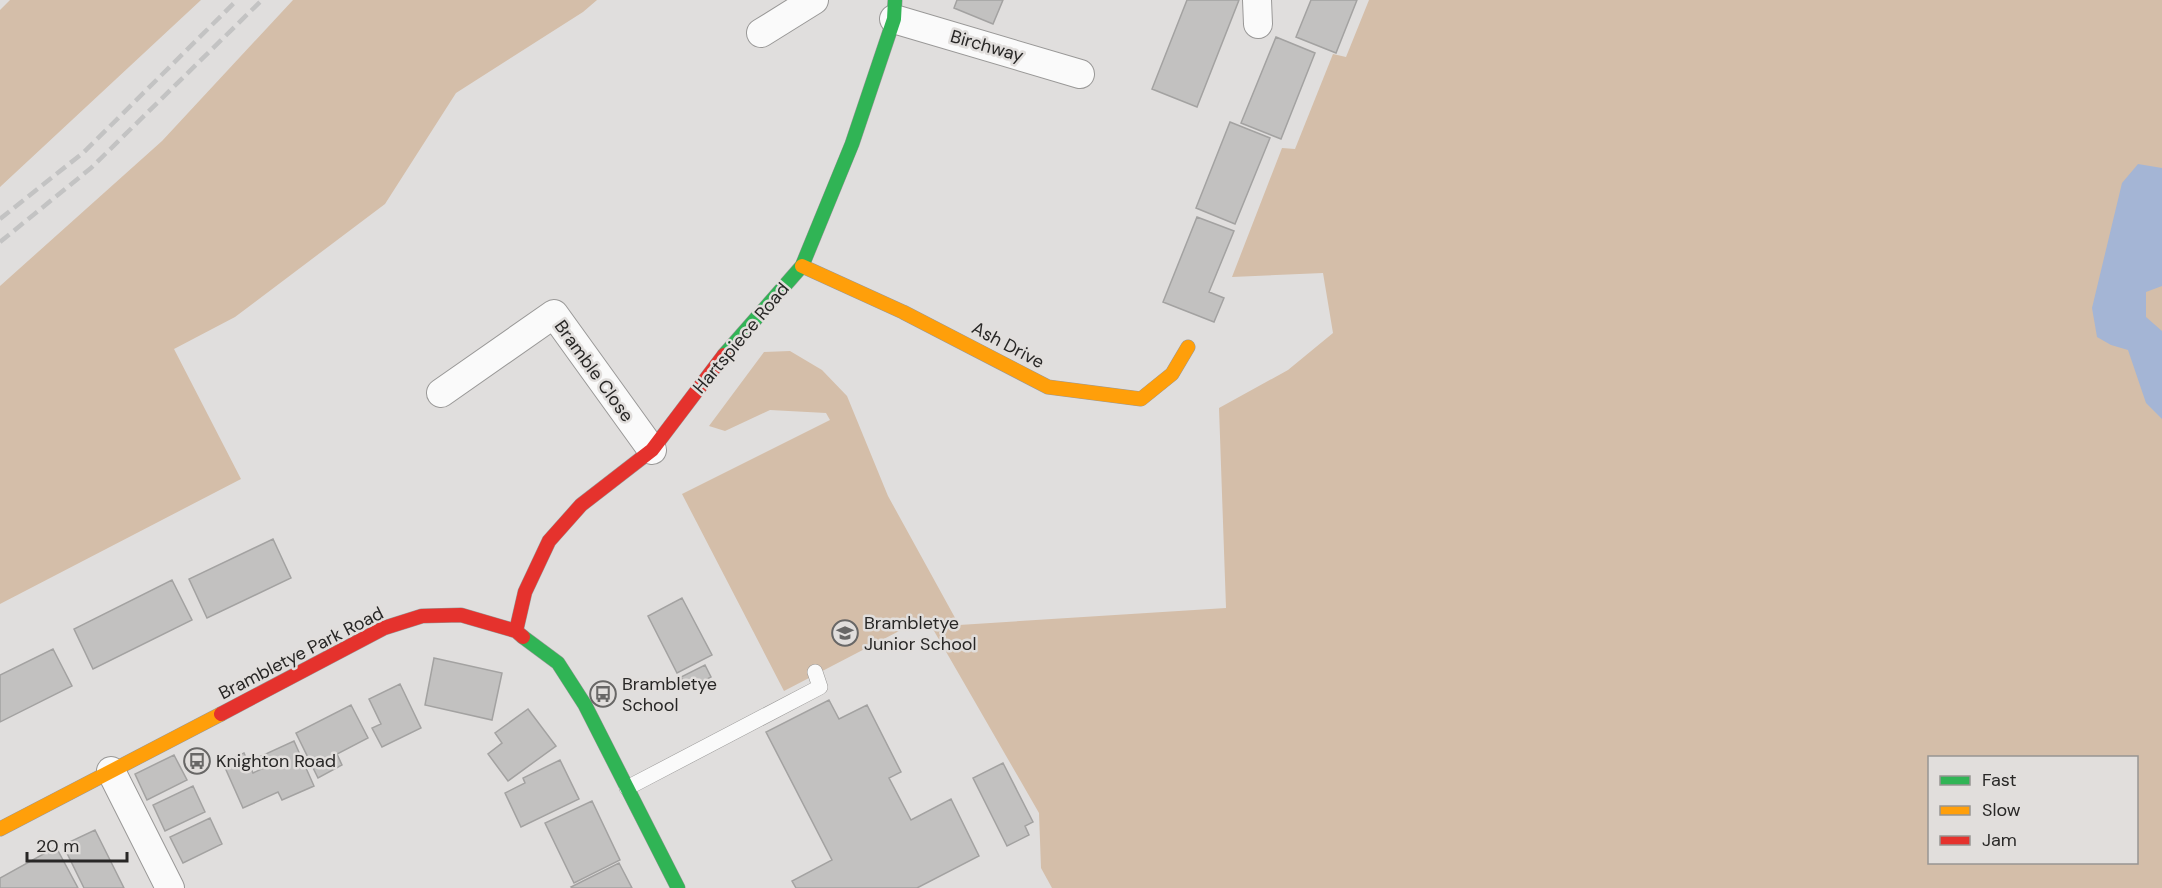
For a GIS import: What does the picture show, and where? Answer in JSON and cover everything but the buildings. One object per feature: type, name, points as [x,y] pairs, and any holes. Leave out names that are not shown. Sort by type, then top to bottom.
[{"type":"street","points":[[761,33],[814,0]]},
{"type":"street","name":"Birchway","points":[[894,9],[1080,74]]},
{"type":"street","name":"Hartspiece Road","points":[[516,631],[525,592],[549,541],[580,505],[652,450],[716,365],[802,266],[852,144],[894,9]]},
{"type":"street","name":"Ash Drive","points":[[802,266],[953,336],[1048,387],[1141,399],[1172,374],[1188,347]]},
{"type":"street","name":"Bramble Close","points":[[441,393],[554,314],[652,450]]},
{"type":"street","name":"Brambletye Park Road","points":[[0,829],[384,628],[422,616],[461,615],[516,631],[558,663],[585,705],[678,888]]},
{"type":"street","points":[[111,771],[170,888]]},
{"type":"lane","points":[[627,788],[820,687],[815,672]]},
{"type":"shaded area","points":[[10,0],[201,0],[0,187],[0,10]]},
{"type":"shaded area","points":[[293,0],[597,0],[583,12],[456,93],[385,204],[235,317],[174,349],[241,479],[0,604],[0,286],[162,141]]},
{"type":"shaded area","points":[[1369,0],[2162,0],[2162,888],[1052,888],[1041,868],[1039,813],[926,617],[784,691],[682,494],[830,420],[826,413],[770,410],[725,431],[709,426],[764,352],[790,351],[822,370],[847,396],[888,496],[959,625],[1226,608],[1219,408],[1288,370],[1333,333],[1323,273],[1232,277],[1282,148],[1295,149],[1333,54],[1346,57]]},
{"type":"water","points":[[2138,164],[2162,168],[2162,286],[2146,292],[2146,317],[2162,331],[2162,419],[2146,403],[2128,350],[2111,345],[2097,337],[2092,308],[2122,183]]},
{"type":"railway","points":[[0,219],[84,152],[237,0]]},
{"type":"railway","points":[[0,242],[91,168],[262,0]]},
{"type":"traffic: fast","points":[[724,355],[802,266],[852,144],[894,19],[895,0]]},
{"type":"traffic: fast","points":[[523,637],[558,663],[585,705],[678,888]]},
{"type":"traffic: slow","points":[[802,266],[903,312],[1048,387],[1141,399],[1172,374],[1188,347]]},
{"type":"traffic: slow","points":[[0,829],[221,714]]},
{"type":"traffic: jam","points":[[516,631],[525,592],[549,541],[581,505],[652,450],[724,355]]},
{"type":"traffic: jam","points":[[221,714],[384,628],[422,616],[461,615],[516,631],[523,637]]},
{"type":"place","name":"Brambletye Junior School","points":[[845,633]]},
{"type":"place","name":"Brambletye School","points":[[603,694]]},
{"type":"place","name":"Knighton Road","points":[[197,761]]}]
